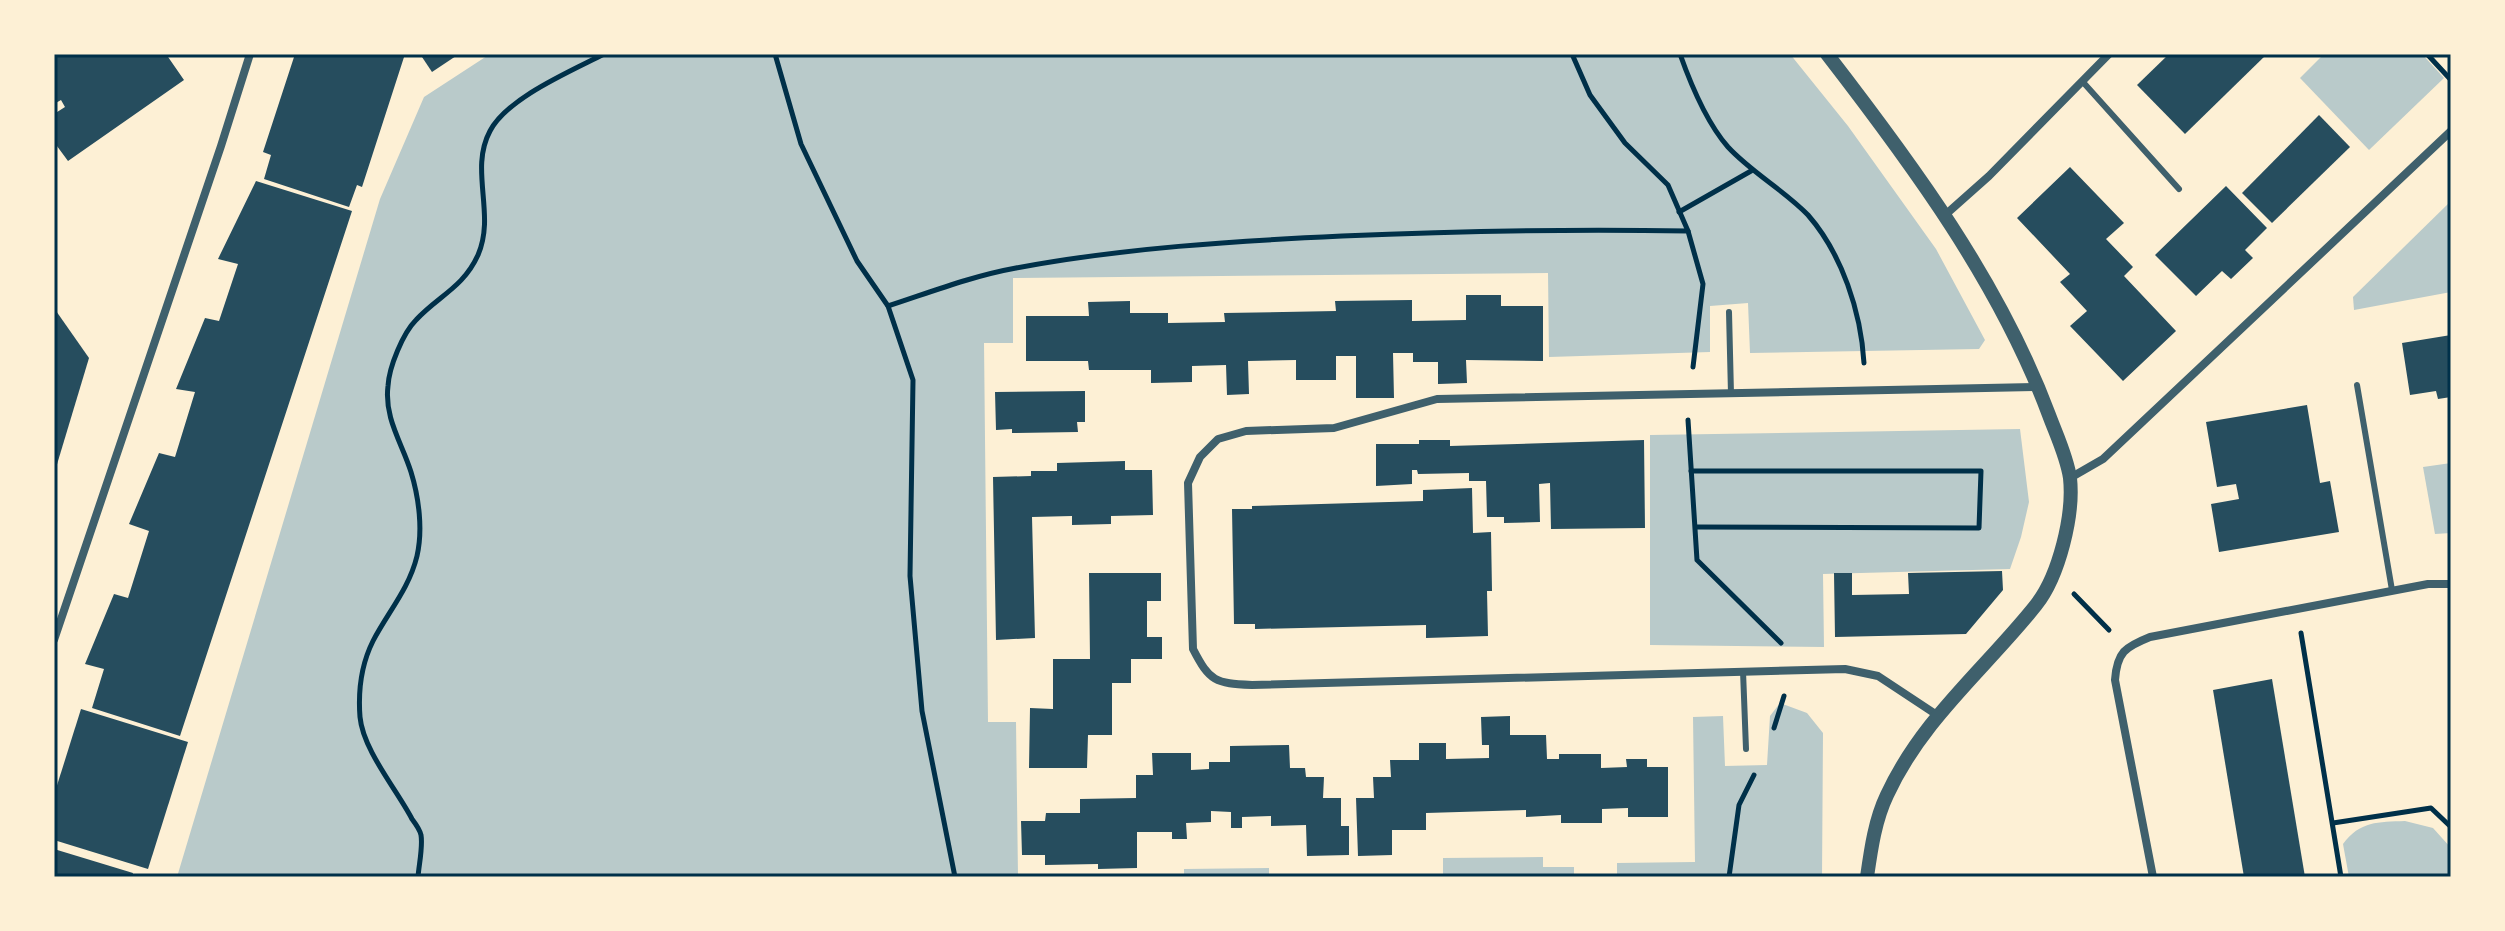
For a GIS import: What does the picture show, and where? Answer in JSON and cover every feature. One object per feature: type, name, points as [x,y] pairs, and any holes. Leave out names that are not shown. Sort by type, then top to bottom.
[{"type":"street","points":[[54,640],[250,54]]},
{"type":"street","points":[[1827,54],[1944,216],[2000,307],[2039,387],[2070,478],[2066,535],[2053,574],[2038,602],[1937,715],[1909,754],[1886,796],[1872,842],[1867,877]]},
{"type":"street","points":[[1944,216],[1989,176],[2109,54]]},
{"type":"street","points":[[2070,478],[2103,459],[2451,131]]},
{"type":"street","points":[[1937,715],[1878,676],[1845,669],[1224,684],[1205,673],[1193,649],[1188,483],[1200,457],[1218,439],[1246,431],[1334,428],[1437,399],[2039,387]]},
{"type":"street","points":[[2153,877],[2115,680],[2116,662],[2128,646],[2150,637],[2297,608],[2428,584],[2451,584]]},
{"type":"lane","points":[[2082,81],[2179,189]]},
{"type":"lane","points":[[1729,312],[1731,394]]},
{"type":"lane","points":[[2357,385],[2392,590]]},
{"type":"lane","points":[[1743,671],[1746,749]]},
{"type":"path","points":[[418,877],[421,835],[404,802],[379,765],[360,722],[363,666],[373,641],[406,589],[417,555],[417,502],[411,472],[394,432],[387,401],[392,365],[415,321],[447,296],[468,273],[479,253],[486,210],[481,179],[483,153],[490,129],[518,100],[604,54]]},
{"type":"path","points":[[775,54],[801,144],[857,261],[888,306],[913,380],[910,576],[922,711],[955,877]]},
{"type":"path","points":[[1572,54],[1590,95],[1625,143],[1668,185],[1688,231],[1703,284],[1697,353],[1686,396],[1697,560],[1776,635],[1798,668]]},
{"type":"path","points":[[1680,54],[1694,91],[1726,144],[1751,171],[1806,214],[1830,245],[1858,321],[1865,390]]},
{"type":"path","points":[[2427,54],[2451,80]]},
{"type":"path","points":[[1679,212],[1751,171]]},
{"type":"path","points":[[888,306],[963,281],[1016,268],[1118,253],[1258,240],[1447,231],[1688,231]]},
{"type":"path","points":[[1691,471],[1981,471],[1979,528],[1696,527]]},
{"type":"path","points":[[2053,574],[2128,646]]},
{"type":"path","points":[[2297,608],[2341,877]]},
{"type":"path","points":[[2332,823],[2431,808],[2451,827]]},
{"type":"shaded area","points":[[490,54],[1790,54],[1848,126],[1936,249],[1985,340],[1979,349],[1750,353],[1748,303],[1710,306],[1710,352],[1549,357],[1548,273],[1013,278],[1013,343],[984,343],[988,722],[1016,722],[1018,877],[177,877],[380,199],[424,97]]},
{"type":"shaded area","points":[[2324,54],[2422,54],[2444,78],[2369,150],[2300,78]]},
{"type":"shaded area","points":[[2451,201],[2451,292],[2354,310],[2353,297]]},
{"type":"shaded area","points":[[2020,429],[2029,502],[2010,569],[1823,574],[1824,647],[1650,645],[1650,435]]},
{"type":"shaded area","points":[[2451,463],[2451,533],[2435,534],[2423,467]]},
{"type":"shaded area","points":[[1780,703],[1807,713],[1823,733],[1822,877],[1617,877],[1617,863],[1695,862],[1693,717],[1723,716],[1725,766],[1767,765],[1770,716]]},
{"type":"shaded area","points":[[2405,821],[2433,828],[2451,848],[2451,877],[2349,877],[2343,844],[2349,836],[2370,824]]},
{"type":"shaded area","points":[[1543,857],[1543,867],[1574,867],[1574,877],[1443,877],[1443,858]]},
{"type":"shaded area","points":[[1269,868],[1269,877],[1184,877],[1184,869]]},
{"type":"building","points":[[54,54],[166,54],[184,80],[68,161],[54,142],[54,114],[65,107],[61,100],[54,104]]},
{"type":"building","points":[[295,54],[405,54],[362,187],[357,185],[349,207],[264,179],[271,155],[263,152]]},
{"type":"building","points":[[420,54],[459,54],[432,72]]},
{"type":"building","points":[[2169,54],[2267,54],[2185,134],[2137,85]]},
{"type":"building","points":[[2319,115],[2350,147],[2272,223],[2242,193]]},
{"type":"building","points":[[2070,167],[2124,223],[2106,239],[2133,267],[2124,276],[2176,331],[2123,381],[2070,326],[2087,311],[2060,282],[2070,274],[2017,218]]},
{"type":"building","points":[[256,181],[352,211],[180,736],[92,708],[104,669],[85,664],[114,594],[128,598],[149,531],[129,524],[159,453],[175,457],[195,392],[176,389],[205,318],[219,321],[238,264],[218,259]]},
{"type":"building","points":[[2226,186],[2267,228],[2245,250],[2253,258],[2231,279],[2222,271],[2196,296],[2155,255]]},
{"type":"building","points":[[1466,295],[1501,295],[1501,306],[1543,306],[1543,361],[1466,360],[1467,383],[1438,384],[1438,362],[1413,362],[1413,353],[1393,353],[1394,398],[1356,398],[1356,356],[1336,356],[1336,380],[1296,380],[1296,360],[1248,361],[1249,394],[1227,395],[1226,365],[1192,366],[1192,382],[1151,383],[1151,370],[1089,370],[1088,361],[1026,361],[1026,316],[1089,316],[1088,302],[1130,301],[1130,313],[1168,313],[1168,323],[1225,322],[1224,313],[1336,311],[1335,301],[1412,300],[1412,321],[1466,320]]},
{"type":"building","points":[[54,308],[89,358],[55,471],[54,471]]},
{"type":"building","points":[[2451,335],[2451,397],[2438,399],[2436,391],[2410,395],[2402,343]]},
{"type":"building","points":[[1085,391],[1085,422],[1077,422],[1078,432],[1012,433],[1012,429],[996,430],[995,392]]},
{"type":"building","points":[[2307,405],[2320,483],[2330,481],[2339,532],[2219,552],[2211,504],[2239,499],[2236,484],[2217,487],[2206,422]]},
{"type":"building","points":[[1419,440],[1450,440],[1450,446],[1644,440],[1645,528],[1551,529],[1550,483],[1539,484],[1540,522],[1504,523],[1504,517],[1487,517],[1486,481],[1469,481],[1469,473],[1418,474],[1417,470],[1412,470],[1412,484],[1376,486],[1376,444],[1419,444]]},
{"type":"building","points":[[1125,461],[1125,470],[1152,470],[1153,515],[1111,516],[1111,524],[1072,525],[1072,516],[1032,517],[1035,638],[996,640],[993,477],[1031,476],[1031,471],[1057,471],[1057,463]]},
{"type":"building","points":[[1472,488],[1473,533],[1491,532],[1492,591],[1487,591],[1488,636],[1426,638],[1426,625],[1255,629],[1255,624],[1234,624],[1232,509],[1423,501],[1423,490]]},
{"type":"building","points":[[2002,571],[2003,590],[1966,634],[1835,637],[1834,573],[1852,573],[1852,595],[1909,594],[1908,573]]},
{"type":"building","points":[[1089,573],[1161,573],[1161,601],[1147,601],[1147,637],[1162,637],[1162,659],[1131,659],[1131,683],[1112,683],[1112,735],[1088,735],[1087,768],[1029,768],[1030,708],[1053,709],[1053,659],[1090,659]]},
{"type":"building","points":[[2272,679],[2305,877],[2244,877],[2213,690]]},
{"type":"building","points":[[81,709],[188,742],[148,869],[54,840],[54,795]]},
{"type":"building","points":[[1510,716],[1510,735],[1546,735],[1547,759],[1559,759],[1559,754],[1601,754],[1601,768],[1627,767],[1626,759],[1647,759],[1647,767],[1668,767],[1668,817],[1628,817],[1628,808],[1602,809],[1602,823],[1561,823],[1561,815],[1526,817],[1526,810],[1426,813],[1426,830],[1392,830],[1392,855],[1358,856],[1356,798],[1374,798],[1373,777],[1391,777],[1390,760],[1419,760],[1419,743],[1446,743],[1446,759],[1489,758],[1489,745],[1482,745],[1481,717]]},
{"type":"building","points":[[1289,745],[1290,768],[1305,768],[1306,777],[1324,777],[1323,798],[1341,798],[1341,826],[1349,826],[1349,855],[1307,856],[1306,825],[1271,826],[1271,816],[1242,817],[1242,828],[1231,828],[1231,812],[1211,811],[1211,822],[1186,823],[1187,839],[1172,839],[1172,832],[1137,832],[1137,868],[1098,869],[1098,864],[1045,865],[1045,855],[1022,855],[1021,821],[1045,821],[1046,813],[1080,813],[1080,799],[1136,798],[1136,775],[1153,775],[1152,753],[1191,753],[1191,770],[1209,769],[1209,762],[1230,762],[1230,746]]},
{"type":"building","points":[[54,849],[133,873],[132,877],[54,877]]}]
